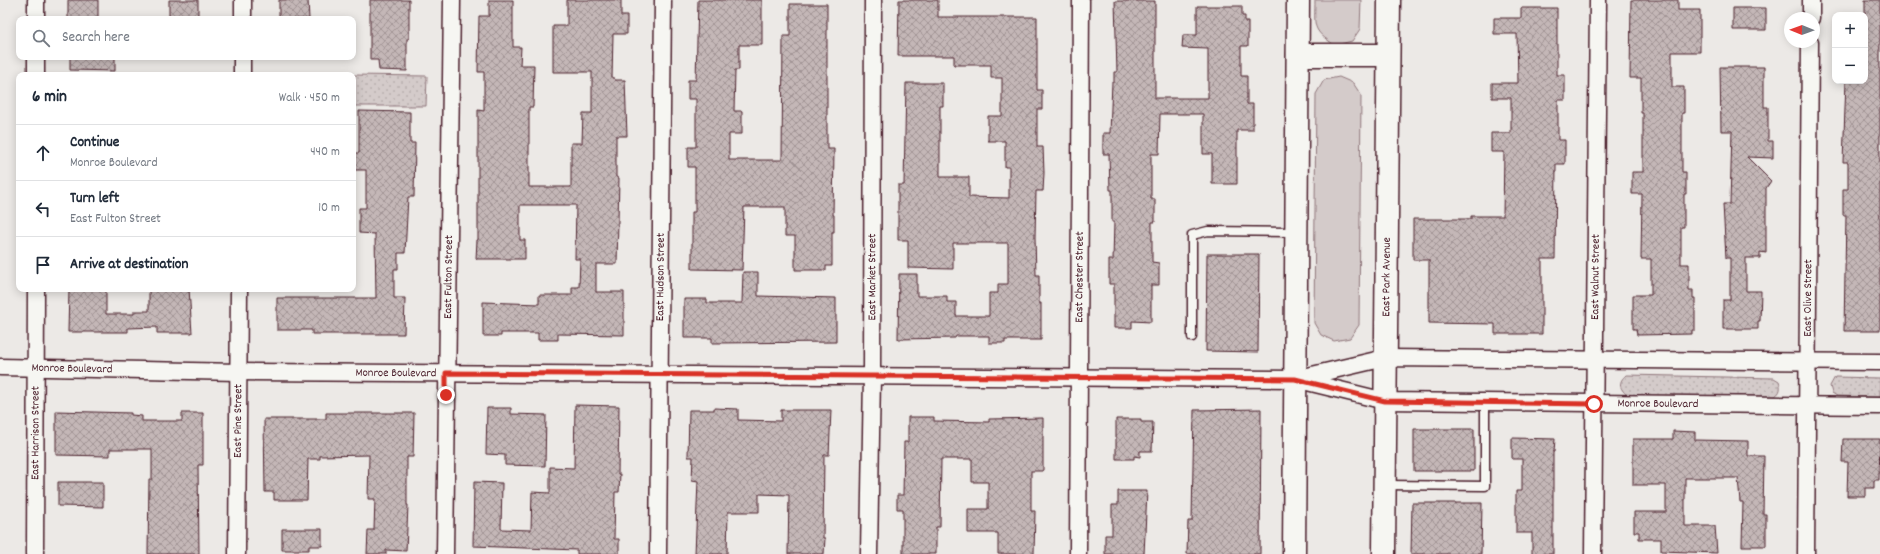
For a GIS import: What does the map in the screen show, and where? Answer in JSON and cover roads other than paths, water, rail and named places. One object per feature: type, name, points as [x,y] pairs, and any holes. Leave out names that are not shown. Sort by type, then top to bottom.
[{"type":"highway","points":[[1294,554],[1298,0]]},
{"type":"highway","name":"East Park Avenue","points":[[1384,554],[1389,0]]},
{"type":"highway","points":[[1298,55],[1388,55]]},
{"type":"street","points":[[36,0],[36,16]]},
{"type":"street","points":[[243,0],[243,16]]},
{"type":"street","name":"East Fulton Street","points":[[445,554],[446,373],[452,0]]},
{"type":"street","name":"East Hudson Street","points":[[658,554],[663,0]]},
{"type":"street","name":"East Market Street","points":[[869,554],[872,376],[873,0]]},
{"type":"street","name":"East Chester Street","points":[[1078,554],[1081,0]]},
{"type":"street","name":"East Walnut Street","points":[[1593,554],[1598,0]]},
{"type":"street","points":[[1811,0],[1811,12]]},
{"type":"street","name":"East Olive Street","points":[[1806,554],[1809,361],[1810,48]]},
{"type":"street","points":[[36,60],[36,72]]},
{"type":"street","points":[[242,60],[242,72]]},
{"type":"street","name":"East Harrison Street","points":[[35,554],[36,292]]},
{"type":"street","name":"East Pine Street","points":[[237,554],[239,292]]},
{"type":"street","name":"Monroe Boulevard","points":[[0,367],[238,372],[660,376],[1295,379],[1385,358],[1880,362]]},
{"type":"street","name":"Monroe Boulevard","points":[[1295,379],[1385,401],[1880,406]]},
{"type":"lane","points":[[1192,337],[1192,235],[1208,231],[1296,232]]},
{"type":"lane","points":[[1384,485],[1485,486],[1485,403]]}]
